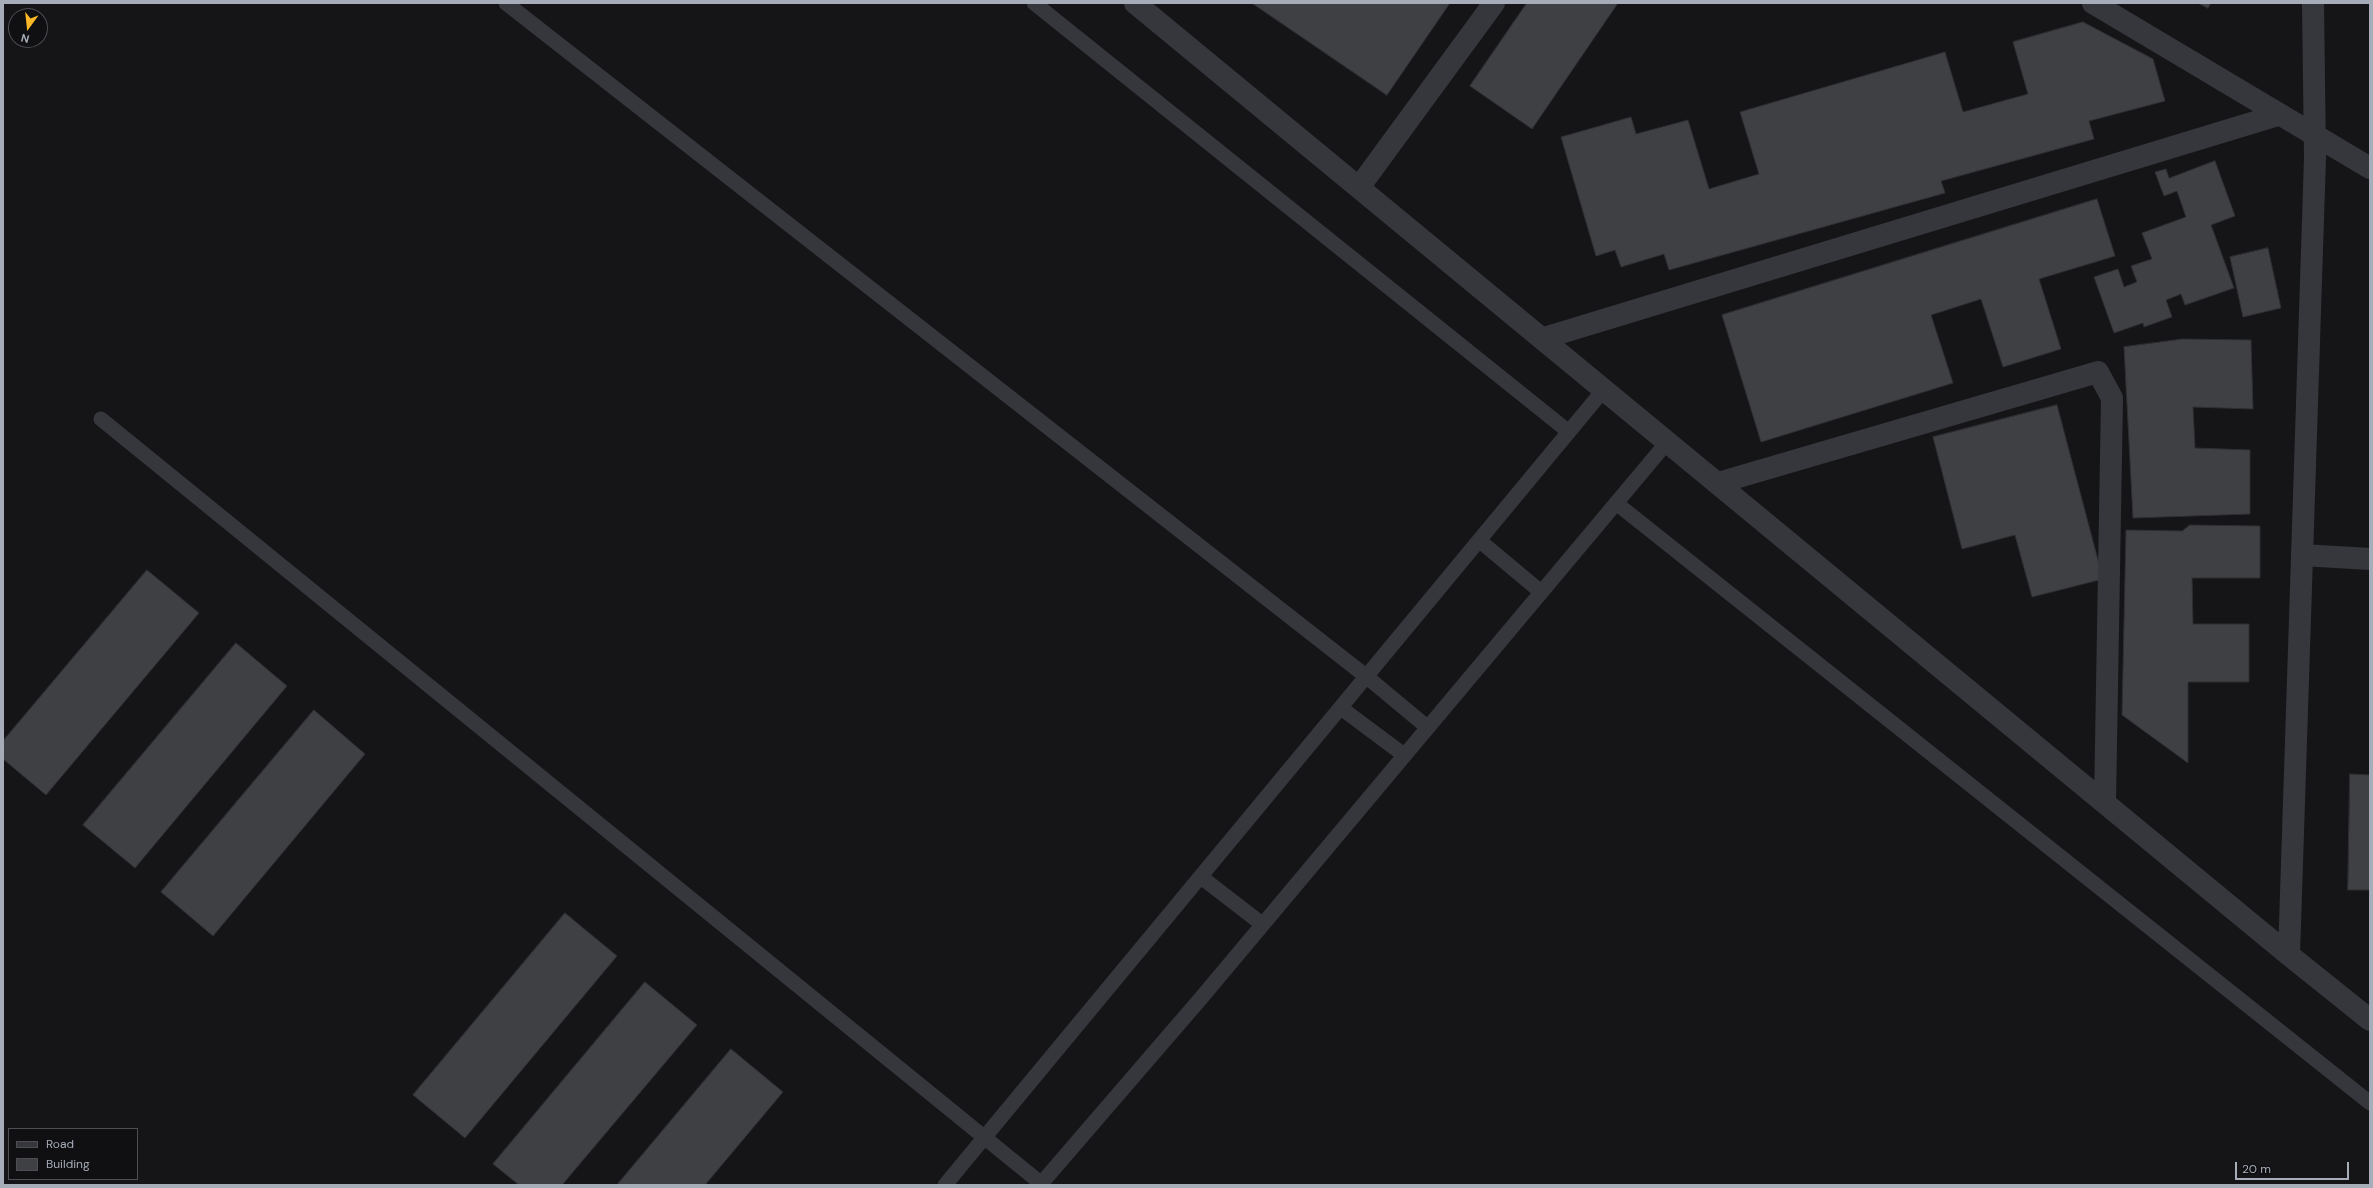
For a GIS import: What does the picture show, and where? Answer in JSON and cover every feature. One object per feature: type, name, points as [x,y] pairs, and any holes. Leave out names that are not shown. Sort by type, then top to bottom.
[{"type":"street","points":[[1135,3],[1606,387],[1718,483],[2289,955],[2370,1020]]},
{"type":"street","points":[[1360,186],[1494,3]]},
{"type":"street","points":[[2093,3],[2278,115],[2370,168]]},
{"type":"street","points":[[2289,955],[2315,135],[2313,3]]},
{"type":"street","points":[[1544,338],[2278,115]]},
{"type":"street","points":[[1718,483],[2098,372],[2112,398],[2105,802]]},
{"type":"street","points":[[2302,554],[2370,559]]},
{"type":"lane","points":[[506,3],[1367,677],[1427,727]]},
{"type":"lane","points":[[1034,3],[1569,432]]},
{"type":"lane","points":[[945,1185],[1480,541],[1606,387]]},
{"type":"lane","points":[[101,419],[1041,1185],[1202,997],[1669,440]]},
{"type":"lane","points":[[1616,503],[2370,1103]]},
{"type":"lane","points":[[1480,541],[1541,592]]},
{"type":"lane","points":[[1341,708],[1404,755]]},
{"type":"lane","points":[[1200,877],[1262,924]]},
{"type":"building","points":[[1252,3],[1450,3],[1387,95]]},
{"type":"building","points":[[1527,3],[1618,3],[1532,129],[1470,86]]},
{"type":"building","points":[[2198,3],[2211,3],[2208,8]]},
{"type":"building","points":[[2083,22],[2153,59],[2165,101],[2089,121],[2094,139],[1941,181],[1945,193],[1669,270],[1664,254],[1621,267],[1615,250],[1596,256],[1561,137],[1631,117],[1636,134],[1688,120],[1709,189],[1759,174],[1740,112],[1945,52],[1963,112],[2028,94],[2013,42]]},
{"type":"building","points":[[2215,161],[2235,216],[2211,225],[2234,288],[2185,305],[2181,294],[2166,300],[2172,317],[2144,327],[2143,323],[2114,333],[2094,277],[2118,269],[2124,287],[2137,282],[2131,266],[2152,259],[2142,233],[2186,217],[2177,191],[2164,196],[2155,172],[2166,169],[2169,178]]},
{"type":"building","points":[[2097,199],[2115,256],[2039,279],[2061,349],[2003,367],[1981,299],[1931,315],[1953,383],[1761,442],[1722,315]]},
{"type":"building","points":[[2268,248],[2281,308],[2243,317],[2230,257]]},
{"type":"building","points":[[2183,339],[2251,340],[2253,409],[2193,407],[2195,448],[2250,450],[2250,514],[2133,518],[2124,347]]},
{"type":"building","points":[[2057,405],[2103,579],[2032,597],[2015,535],[1962,549],[1933,437]]},
{"type":"building","points":[[2190,525],[2260,526],[2260,578],[2192,578],[2193,624],[2249,624],[2249,682],[2188,682],[2188,763],[2122,715],[2126,530],[2182,531]]},
{"type":"building","points":[[147,570],[199,613],[46,795],[3,759],[3,741]]},
{"type":"building","points":[[236,643],[287,686],[135,868],[83,825]]},
{"type":"building","points":[[314,710],[365,754],[213,936],[161,892]]},
{"type":"building","points":[[2350,774],[2370,775],[2370,890],[2348,890]]},
{"type":"building","points":[[565,913],[617,956],[465,1138],[413,1095]]},
{"type":"building","points":[[645,982],[697,1025],[562,1185],[519,1185],[493,1164]]},
{"type":"building","points":[[731,1049],[783,1092],[705,1185],[617,1185]]}]
